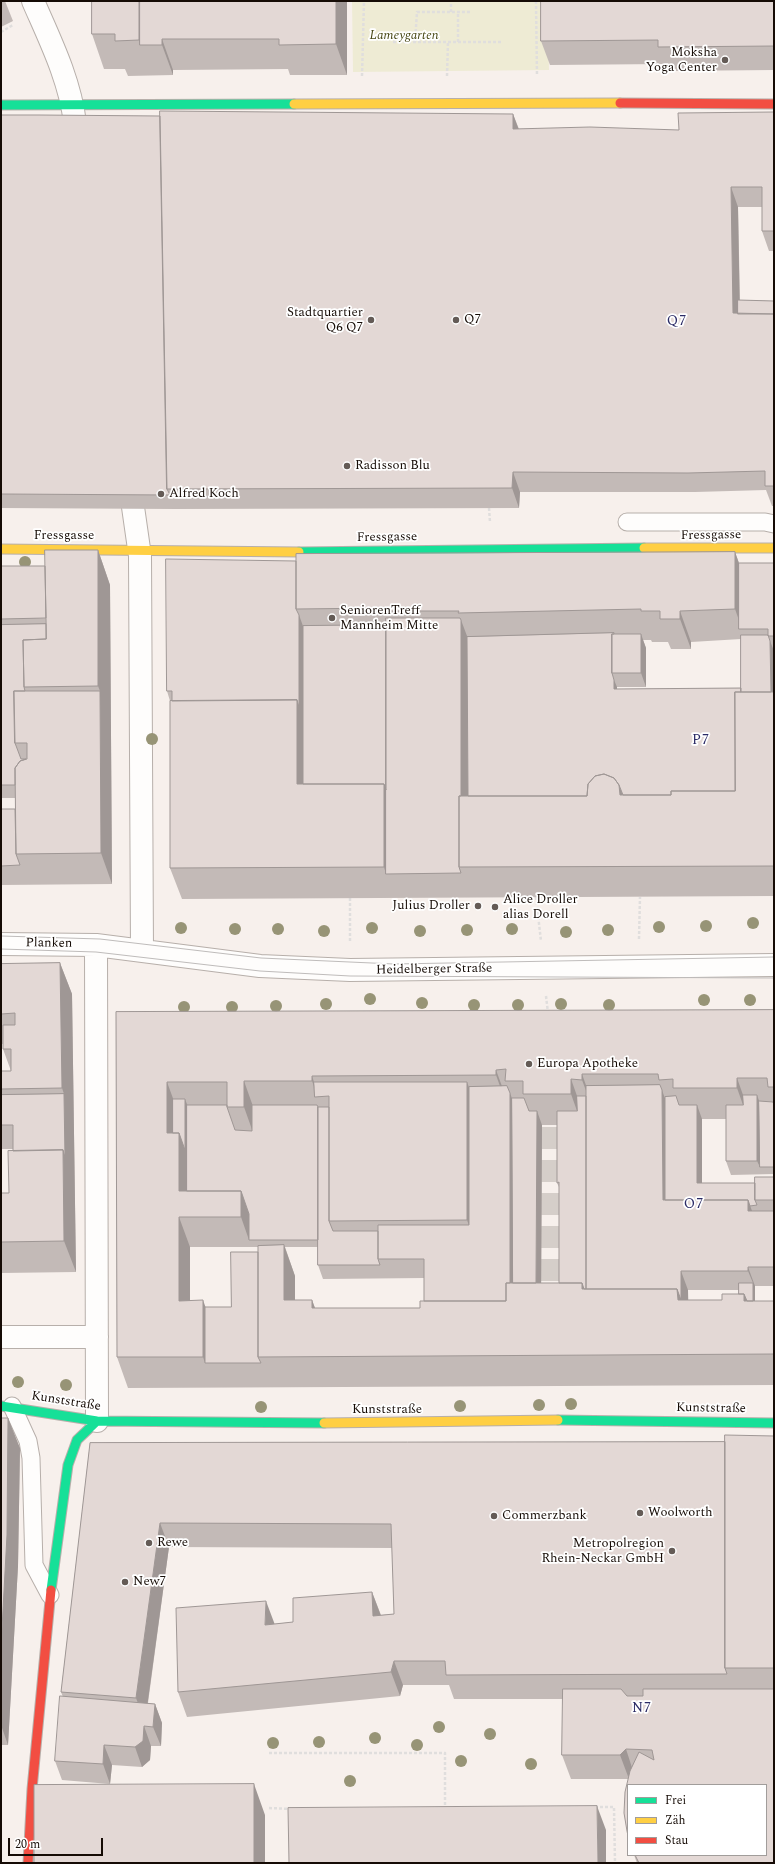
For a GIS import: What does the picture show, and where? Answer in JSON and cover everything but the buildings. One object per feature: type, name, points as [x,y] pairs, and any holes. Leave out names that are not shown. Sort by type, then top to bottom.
[{"type":"street","points":[[33,1],[56,55],[73,105],[79,146]]},
{"type":"street","points":[[1,105],[538,103],[774,104]]},
{"type":"street","points":[[126,457],[139,549],[142,951]]},
{"type":"street","name":"Fressgasse","points":[[1,549],[350,552],[498,548],[774,548]]},
{"type":"street","name":"Planken","points":[[1,944],[96,945]]},
{"type":"street","points":[[28,1863],[32,1789],[50,1595],[68,1465],[77,1440],[97,1421],[96,945]]},
{"type":"street","name":"Heidelberger Straße","points":[[96,945],[260,966],[350,970],[638,968],[774,965]]},
{"type":"street","points":[[1,1337],[97,1337]]},
{"type":"street","name":"Kunststraße","points":[[6,1406],[97,1421],[387,1423],[561,1420],[774,1422]]},
{"type":"lane","points":[[627,522],[766,522],[774,524]]},
{"type":"lane","points":[[6,1406],[28,1441],[32,1458],[26,1565],[50,1595]]},
{"type":"lane","points":[[26,1565],[46,1556],[58,1540]]},
{"type":"path","points":[[362,77],[364,1]]},
{"type":"path","points":[[536,1],[538,103]]},
{"type":"path","points":[[451,2],[451,12]]},
{"type":"path","points":[[415,42],[416,12],[471,12]]},
{"type":"path","points":[[458,12],[458,42]]},
{"type":"path","points":[[393,42],[501,42]]},
{"type":"path","points":[[446,104],[448,42]]},
{"type":"path","points":[[536,897],[548,1014]]},
{"type":"path","points":[[638,968],[640,897]]},
{"type":"path","points":[[350,898],[350,970]]},
{"type":"path","points":[[269,1753],[445,1753],[445,1816]]},
{"type":"path","points":[[591,1807],[614,1807],[615,1863]]},
{"type":"path","points":[[269,1808],[293,1808]]},
{"type":"path","points":[[438,1808],[453,1808]]},
{"type":"green space","name":"Lameygarten","points":[[352,1],[547,1],[549,70],[353,72]]},
{"type":"tunnel","points":[[551,1094],[552,1312]]},
{"type":"tram line","points":[[1,936],[100,939],[261,958],[394,964],[774,957]]},
{"type":"tram line","points":[[1,949],[96,952],[260,971],[350,976],[774,978]]},
{"type":"traffic: fast","points":[[1,105],[294,104]]},
{"type":"traffic: fast","points":[[299,552],[644,548]]},
{"type":"traffic: fast","points":[[1,1406],[97,1421],[324,1423]]},
{"type":"traffic: fast","points":[[558,1420],[774,1423]]},
{"type":"traffic: fast","points":[[51,1590],[68,1465],[77,1440],[97,1421]]},
{"type":"traffic: slow","points":[[294,104],[620,103]]},
{"type":"traffic: slow","points":[[644,548],[774,548]]},
{"type":"traffic: slow","points":[[1,549],[299,552]]},
{"type":"traffic: slow","points":[[324,1423],[558,1420]]},
{"type":"traffic: jam","points":[[620,103],[774,104]]},
{"type":"traffic: jam","points":[[28,1863],[32,1789],[51,1590]]},
{"type":"place","name":"Moksha Yoga Center","points":[[725,60]]},
{"type":"place","name":"Stadtquartier Q6 Q7","points":[[371,320]]},
{"type":"place","name":"Q7","points":[[456,320]]},
{"type":"place","name":"Radisson Blu","points":[[347,466]]},
{"type":"place","name":"Alfred Koch","points":[[161,494]]},
{"type":"place","name":"SeniorenTreff Mannheim Mitte","points":[[332,618]]},
{"type":"place","name":"Julius Droller","points":[[478,906]]},
{"type":"place","name":"Alice Droller alias Dorell","points":[[495,907]]},
{"type":"place","name":"Europa Apotheke","points":[[529,1064]]},
{"type":"place","name":"Woolworth","points":[[640,1513]]},
{"type":"place","name":"Commerzbank","points":[[494,1516]]},
{"type":"place","name":"Rewe","points":[[149,1543]]},
{"type":"place","name":"Metropolregion Rhein-Neckar GmbH","points":[[672,1551]]},
{"type":"place","name":"New7","points":[[125,1582]]},
{"type":"district","name":"Q7","points":[[677,322]]},
{"type":"district","name":"P7","points":[[701,741]]},
{"type":"district","name":"O7","points":[[694,1205]]},
{"type":"district","name":"N7","points":[[642,1709]]}]
